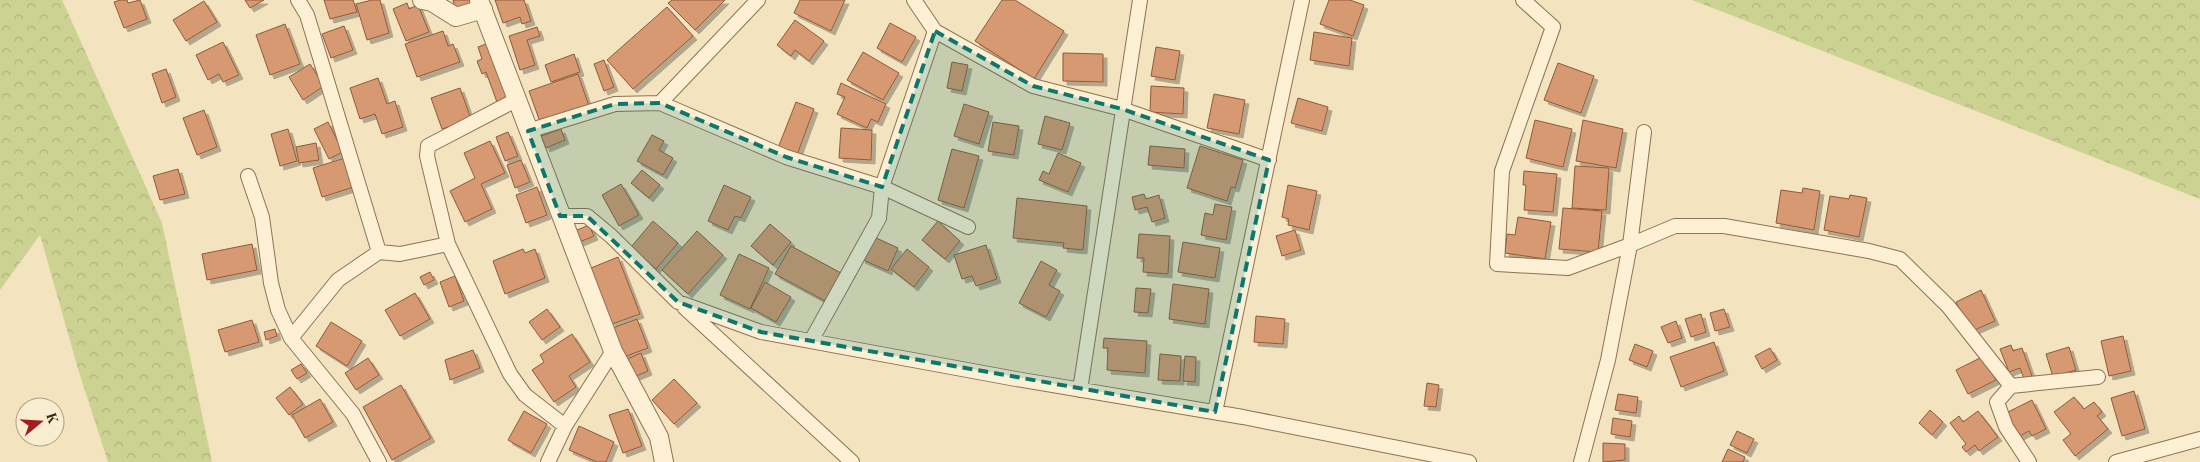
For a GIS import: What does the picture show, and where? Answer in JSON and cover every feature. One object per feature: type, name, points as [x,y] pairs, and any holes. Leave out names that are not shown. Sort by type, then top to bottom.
[{"type":"street","points":[[298,0],[307,15],[379,252]]},
{"type":"street","points":[[422,0],[432,2],[456,17],[481,5],[613,351],[659,437],[670,462]]},
{"type":"street","points":[[660,103],[758,0]]},
{"type":"street","points":[[914,0],[936,31],[1033,86],[1122,109],[1269,160]]},
{"type":"street","points":[[1080,390],[1140,0]]},
{"type":"street","points":[[1215,412],[1302,0]]},
{"type":"street","points":[[1523,0],[1553,28],[1502,172],[1496,264],[1568,268],[1675,226],[1724,226],[1900,259],[1948,306],[2011,386]]},
{"type":"street","points":[[811,341],[879,218],[882,188],[936,31]]},
{"type":"street","points":[[516,100],[428,146],[427,156],[448,244],[510,374],[525,394],[565,426]]},
{"type":"street","points":[[528,131],[615,104],[660,103],[786,157],[882,188],[968,227]]},
{"type":"street","points":[[1581,462],[1608,360],[1630,244],[1644,132]]},
{"type":"street","points":[[248,176],[262,217],[271,283],[278,310],[291,338],[353,414],[379,462]]},
{"type":"street","points":[[560,216],[588,216],[678,302],[852,462]]},
{"type":"street","points":[[291,338],[338,280],[379,252],[400,254],[448,244]]},
{"type":"street","points":[[678,302],[761,332],[1080,390],[1215,412],[1468,462]]},
{"type":"street","points":[[548,462],[565,426],[613,351]]},
{"type":"street","points":[[2029,462],[2006,427],[1997,402],[2011,386],[2098,377]]},
{"type":"street","points":[[659,437],[664,462]]},
{"type":"street","points":[[2116,462],[2200,439]]},
{"type":"highlighted area","points":[[935,31],[1033,86],[1122,109],[1269,160],[1215,412],[761,332],[678,302],[587,216],[560,216],[528,131],[615,104],[660,103],[786,157],[882,187]]},
{"type":"green space","points":[[0,0],[62,0],[63,2],[162,223],[212,462],[108,462],[78,369],[40,235],[0,290]]},
{"type":"green space","points":[[1692,0],[2200,0],[2200,199],[1749,22]]},
{"type":"building","points":[[127,0],[128,3],[140,0],[147,19],[124,28],[114,2]]},
{"type":"building","points":[[245,0],[264,0],[250,8]]},
{"type":"building","points":[[324,0],[353,0],[357,12],[330,19]]},
{"type":"building","points":[[380,0],[389,33],[367,40],[356,4]]},
{"type":"building","points":[[453,0],[478,0],[479,2],[456,10]]},
{"type":"building","points":[[495,0],[524,0],[531,21],[522,24],[520,17],[503,23]]},
{"type":"building","points":[[672,0],[725,0],[695,30],[668,3]]},
{"type":"building","points":[[800,0],[845,0],[831,31],[794,13]]},
{"type":"building","points":[[1002,0],[1015,0],[1064,31],[1034,79],[975,41]]},
{"type":"building","points":[[1329,0],[1350,0],[1364,5],[1353,36],[1320,24]]},
{"type":"building","points":[[204,1],[217,22],[186,41],[173,20]]},
{"type":"building","points":[[407,3],[409,9],[418,5],[429,32],[406,41],[393,9]]},
{"type":"building","points":[[667,7],[693,36],[633,89],[607,60]]},
{"type":"building","points":[[795,20],[824,41],[809,61],[795,50],[791,56],[777,45]]},
{"type":"building","points":[[890,23],[916,37],[902,62],[877,48]]},
{"type":"building","points":[[285,24],[300,64],[270,75],[256,35]]},
{"type":"building","points":[[344,26],[353,50],[331,58],[322,34]]},
{"type":"building","points":[[537,27],[540,36],[527,40],[535,65],[520,70],[509,36]]},
{"type":"building","points":[[443,31],[448,46],[453,44],[460,62],[417,77],[405,44]]},
{"type":"building","points":[[1314,32],[1352,38],[1349,66],[1310,60]]},
{"type":"building","points":[[223,42],[239,75],[223,82],[219,74],[208,80],[196,55]]},
{"type":"building","points":[[491,42],[512,100],[498,105],[486,72],[482,74],[477,61],[482,59],[478,47]]},
{"type":"building","points":[[1156,47],[1180,51],[1175,80],[1151,76]]},
{"type":"building","points":[[863,52],[899,73],[883,100],[847,80]]},
{"type":"building","points":[[1063,53],[1103,54],[1103,82],[1063,81]]},
{"type":"building","points":[[574,54],[580,72],[551,82],[545,65]]},
{"type":"building","points":[[604,60],[614,87],[604,91],[594,64]]},
{"type":"building","points":[[952,62],[968,65],[962,91],[947,88]]},
{"type":"building","points":[[1558,63],[1594,76],[1581,113],[1544,100]]},
{"type":"building","points":[[310,64],[324,86],[303,100],[289,77]]},
{"type":"building","points":[[166,69],[176,97],[162,103],[152,74]]},
{"type":"building","points":[[578,74],[589,106],[540,122],[529,91]]},
{"type":"building","points":[[378,78],[387,104],[395,101],[403,127],[382,134],[375,114],[360,119],[350,88]]},
{"type":"building","points":[[841,83],[886,104],[878,122],[871,119],[867,128],[837,114],[845,97],[837,94]]},
{"type":"building","points":[[1151,86],[1184,88],[1183,114],[1150,112]]},
{"type":"building","points":[[460,88],[471,119],[442,129],[431,98]]},
{"type":"building","points":[[1214,94],[1245,100],[1239,134],[1207,128]]},
{"type":"building","points":[[1298,98],[1328,107],[1322,131],[1291,123]]},
{"type":"building","points":[[796,102],[814,109],[797,155],[778,148]]},
{"type":"building","points":[[964,104],[989,112],[979,144],[954,136]]},
{"type":"building","points":[[204,110],[217,147],[197,155],[183,118]]},
{"type":"building","points":[[1045,116],[1070,123],[1062,150],[1038,144]]},
{"type":"building","points":[[1535,120],[1572,129],[1563,167],[1526,158]]},
{"type":"building","points":[[1583,120],[1623,129],[1616,168],[1576,161]]},
{"type":"building","points":[[328,122],[343,152],[329,159],[314,129]]},
{"type":"building","points":[[993,122],[1019,126],[1014,155],[988,151]]},
{"type":"building","points":[[841,128],[872,130],[871,160],[839,158]]},
{"type":"building","points":[[288,129],[297,161],[280,166],[271,134]]},
{"type":"building","points":[[561,129],[565,140],[546,148],[541,136]]},
{"type":"building","points":[[508,132],[518,156],[505,161],[496,137]]},
{"type":"building","points":[[652,135],[664,141],[659,150],[673,158],[663,175],[637,161]]},
{"type":"building","points":[[490,141],[505,173],[481,184],[492,209],[465,222],[450,191],[475,178],[464,153]]},
{"type":"building","points":[[316,143],[319,160],[299,163],[296,147]]},
{"type":"building","points":[[1150,146],[1185,149],[1184,168],[1148,165]]},
{"type":"building","points":[[1200,146],[1243,160],[1235,188],[1231,187],[1227,201],[1187,188]]},
{"type":"building","points":[[952,149],[979,156],[964,208],[938,200]]},
{"type":"building","points":[[1058,153],[1081,163],[1068,192],[1039,180],[1043,171],[1049,174]]},
{"type":"building","points":[[345,158],[354,187],[322,197],[313,168]]},
{"type":"building","points":[[521,160],[530,182],[515,188],[507,165]]},
{"type":"building","points":[[1575,166],[1609,168],[1606,210],[1572,208]]},
{"type":"building","points":[[178,169],[185,194],[160,200],[153,176]]},
{"type":"building","points":[[642,170],[660,185],[649,198],[631,183]]},
{"type":"building","points":[[1524,171],[1557,174],[1553,212],[1524,210],[1526,185],[1523,185]]},
{"type":"building","points":[[621,184],[639,215],[619,226],[602,195]]},
{"type":"building","points":[[724,185],[751,197],[741,218],[735,216],[728,230],[708,221]]},
{"type":"building","points":[[1288,185],[1317,191],[1309,230],[1288,225],[1289,219],[1282,217]]},
{"type":"building","points":[[537,187],[547,215],[526,223],[516,195]]},
{"type":"building","points":[[1803,188],[1820,191],[1814,230],[1776,223],[1781,190],[1802,193]]},
{"type":"building","points":[[1144,194],[1146,199],[1159,195],[1165,218],[1152,222],[1147,207],[1135,210],[1132,197]]},
{"type":"building","points":[[1850,195],[1867,198],[1859,237],[1824,230],[1830,196],[1849,199]]},
{"type":"building","points":[[1017,198],[1087,206],[1083,250],[1063,248],[1064,243],[1013,238]]},
{"type":"building","points":[[1215,204],[1232,207],[1226,240],[1201,235],[1205,213],[1213,215]]},
{"type":"building","points":[[1563,208],[1602,211],[1598,252],[1559,249]]},
{"type":"building","points":[[1518,217],[1551,222],[1545,259],[1505,253],[1507,234],[1515,235]]},
{"type":"building","points":[[653,221],[678,243],[656,269],[631,247]]},
{"type":"building","points":[[938,221],[960,241],[945,259],[922,240]]},
{"type":"building","points":[[770,224],[791,242],[773,265],[751,246]]},
{"type":"building","points":[[589,225],[594,236],[575,244],[570,233]]},
{"type":"building","points":[[1295,230],[1301,250],[1282,256],[1276,236]]},
{"type":"building","points":[[697,231],[723,255],[688,294],[662,270]]},
{"type":"building","points":[[1139,234],[1170,236],[1168,274],[1143,272],[1144,258],[1137,258]]},
{"type":"building","points":[[872,236],[898,248],[888,271],[861,259]]},
{"type":"building","points":[[1183,242],[1220,248],[1215,278],[1178,272]]},
{"type":"building","points":[[252,244],[257,270],[207,280],[202,254]]},
{"type":"building","points":[[986,245],[997,279],[976,286],[972,276],[962,279],[954,255]]},
{"type":"building","points":[[791,246],[841,273],[825,301],[775,274]]},
{"type":"building","points":[[523,249],[525,253],[535,249],[545,278],[505,294],[493,261]]},
{"type":"building","points":[[907,249],[929,267],[914,287],[891,269]]},
{"type":"building","points":[[739,254],[769,268],[750,309],[720,295]]},
{"type":"building","points":[[618,257],[640,314],[612,324],[591,268]]},
{"type":"building","points":[[1041,261],[1057,270],[1049,285],[1060,291],[1046,317],[1019,303]]},
{"type":"building","points":[[430,272],[434,280],[424,285],[420,277]]},
{"type":"building","points":[[455,276],[464,301],[449,307],[440,282]]},
{"type":"building","points":[[765,282],[791,297],[776,322],[751,308]]},
{"type":"building","points":[[1173,284],[1209,289],[1205,324],[1169,319]]},
{"type":"building","points":[[1136,288],[1151,289],[1148,313],[1134,312]]},
{"type":"building","points":[[1981,290],[1995,321],[1970,332],[1956,302]]},
{"type":"building","points":[[415,293],[430,319],[400,336],[385,310]]},
{"type":"building","points":[[547,309],[560,327],[542,340],[529,322]]},
{"type":"building","points":[[1724,309],[1730,327],[1715,331],[1710,313]]},
{"type":"building","points":[[1701,314],[1706,332],[1691,337],[1685,319]]},
{"type":"building","points":[[1256,316],[1285,319],[1283,344],[1254,342]]},
{"type":"building","points":[[637,319],[648,348],[621,358],[610,329]]},
{"type":"building","points":[[252,320],[259,342],[225,352],[218,330]]},
{"type":"building","points":[[1676,321],[1682,338],[1668,343],[1661,327]]},
{"type":"building","points":[[331,322],[362,341],[347,366],[316,346]]},
{"type":"building","points":[[275,329],[277,336],[266,340],[264,332]]},
{"type":"building","points":[[572,334],[590,362],[569,376],[576,387],[554,402],[532,370],[544,362],[540,355]]},
{"type":"building","points":[[2123,336],[2131,371],[2109,376],[2101,341]]},
{"type":"building","points":[[1104,338],[1147,341],[1145,373],[1107,370],[1108,348],[1103,348]]},
{"type":"building","points":[[1714,342],[1724,371],[1681,387],[1670,357]]},
{"type":"building","points":[[1635,344],[1653,351],[1647,367],[1629,360]]},
{"type":"building","points":[[2011,345],[2013,351],[2022,348],[2032,376],[2024,379],[2020,368],[2009,372],[2000,349]]},
{"type":"building","points":[[2069,347],[2076,370],[2053,377],[2046,354]]},
{"type":"building","points":[[1770,348],[1777,360],[1762,369],[1755,356]]},
{"type":"building","points":[[473,350],[480,368],[450,380],[445,360]]},
{"type":"building","points":[[641,353],[648,371],[634,377],[627,359]]},
{"type":"building","points":[[1160,354],[1181,356],[1180,381],[1158,380]]},
{"type":"building","points":[[1185,356],[1196,357],[1195,382],[1183,381]]},
{"type":"building","points":[[1984,356],[1996,380],[1968,394],[1956,370]]},
{"type":"building","points":[[368,358],[379,375],[356,390],[345,373]]},
{"type":"building","points":[[301,364],[307,373],[297,379],[291,370]]},
{"type":"building","points":[[674,379],[697,403],[674,424],[652,400]]},
{"type":"building","points":[[1427,383],[1439,385],[1436,407],[1424,406]]},
{"type":"building","points":[[401,385],[431,438],[392,460],[363,407]]},
{"type":"building","points":[[290,387],[303,404],[289,415],[276,398]]},
{"type":"building","points":[[2134,391],[2145,429],[2122,436],[2111,398]]},
{"type":"building","points":[[1618,394],[1638,397],[1636,413],[1615,410]]},
{"type":"building","points":[[2074,397],[2084,409],[2094,402],[2102,412],[2097,416],[2108,429],[2075,456],[2063,440],[2071,434],[2054,412]]},
{"type":"building","points":[[320,399],[333,422],[305,438],[292,415]]},
{"type":"building","points":[[2032,400],[2046,429],[2032,436],[2029,431],[2018,437],[2006,413]]},
{"type":"building","points":[[628,409],[642,446],[623,453],[609,415]]},
{"type":"building","points":[[1930,410],[1943,422],[1932,435],[1919,423]]},
{"type":"building","points":[[524,411],[547,424],[531,453],[508,440]]},
{"type":"building","points":[[1978,411],[1998,437],[1979,451],[1975,445],[1966,452],[1962,447],[1966,444],[1950,423],[1959,416],[1963,422]]},
{"type":"building","points":[[1613,418],[1632,421],[1630,437],[1611,434]]},
{"type":"building","points":[[579,426],[614,442],[606,462],[597,462],[569,450]]},
{"type":"building","points":[[1737,431],[1754,439],[1747,453],[1730,445]]},
{"type":"building","points":[[1603,443],[1625,444],[1625,460],[1603,462]]},
{"type":"building","points":[[1728,449],[1745,457],[1743,462],[1722,462]]}]
